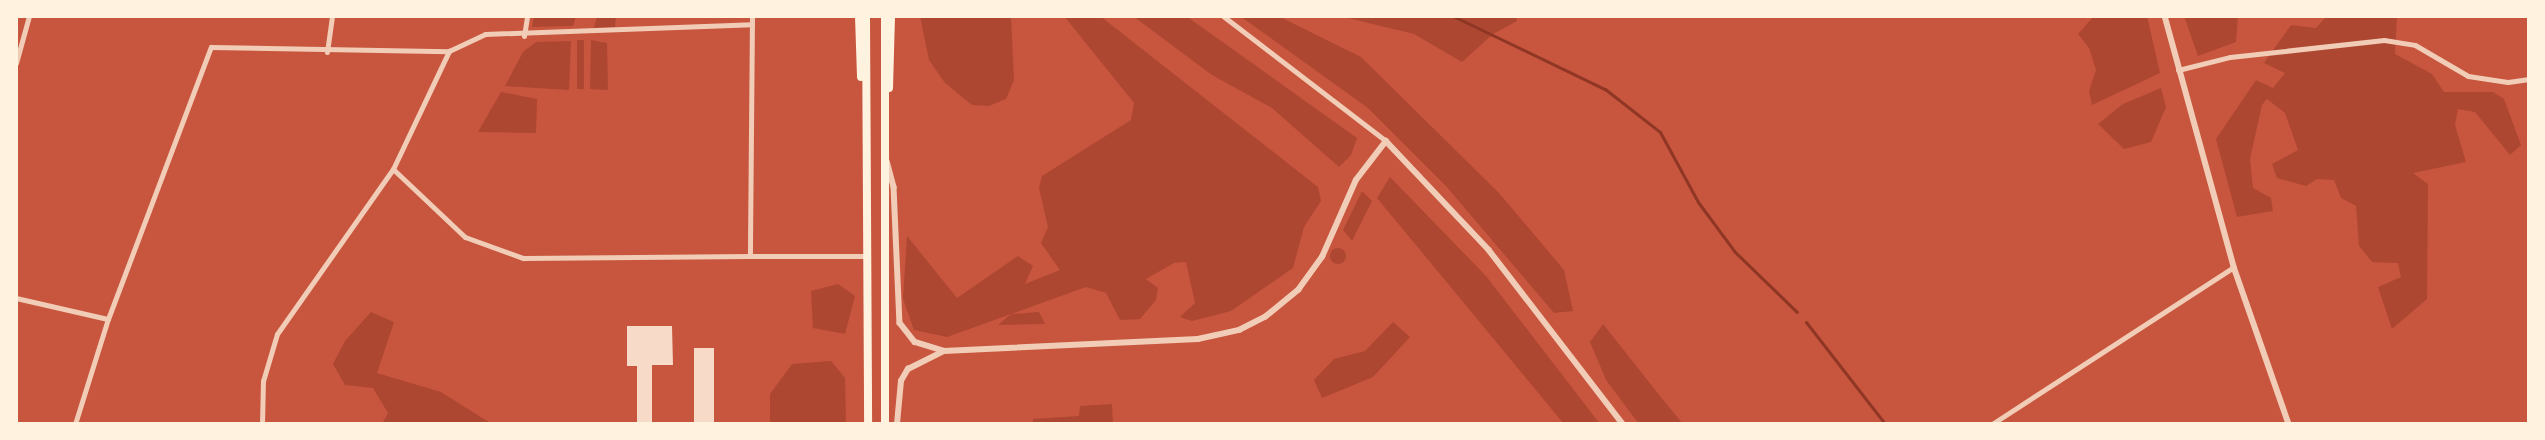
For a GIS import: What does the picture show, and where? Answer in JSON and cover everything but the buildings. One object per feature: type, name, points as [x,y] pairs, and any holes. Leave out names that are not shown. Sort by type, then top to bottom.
[{"type":"main road","points":[[858,16],[866,126]]},
{"type":"main road","points":[[866,16],[868,424]]},
{"type":"main road","points":[[885,16],[885,424]]},
{"type":"main road","points":[[884,147],[892,16]]},
{"type":"street","points":[[16,63],[29,16]]},
{"type":"street","points":[[327,52],[332,16]]},
{"type":"street","points":[[524,36],[527,16]]},
{"type":"street","points":[[750,256],[752,16]]},
{"type":"street","points":[[1223,16],[1386,141],[1495,258],[1623,424]]},
{"type":"street","points":[[2165,16],[2178,70],[2234,268],[2289,424]]},
{"type":"street","points":[[75,424],[108,319],[211,46],[327,52],[448,51],[485,34],[524,36],[752,24]]},
{"type":"street","points":[[2178,70],[2230,57],[2384,40],[2415,45],[2468,76],[2508,82],[2529,79]]},
{"type":"street","points":[[262,424],[263,381],[277,334],[393,169],[448,51]]},
{"type":"street","points":[[884,147],[894,187],[900,322],[915,342],[944,351],[1198,339],[1239,330],[1265,317],[1298,290],[1322,258],[1356,180],[1386,141]]},
{"type":"street","points":[[393,169],[465,237],[523,258],[867,256]]},
{"type":"street","points":[[1992,424],[2234,268]]},
{"type":"street","points":[[16,298],[108,319]]},
{"type":"street","points":[[897,424],[901,381],[908,369],[944,351]]},
{"type":"shaded area","points":[[534,16],[576,16],[573,26],[532,27]]},
{"type":"shaded area","points":[[597,16],[616,16],[615,27],[594,28]]},
{"type":"shaded area","points":[[920,16],[1011,16],[1014,80],[1006,99],[989,106],[972,105],[945,83],[929,60]]},
{"type":"shaded area","points":[[1064,16],[1100,16],[1318,187],[1321,201],[1304,227],[1293,268],[1231,311],[1192,321],[1180,317],[1195,303],[1186,262],[1174,263],[1146,279],[1158,288],[1156,300],[1140,319],[1120,320],[1106,293],[1086,287],[947,337],[914,330],[903,299],[907,236],[957,298],[1018,256],[1033,266],[1025,284],[1060,270],[1041,243],[1048,227],[1039,188],[1042,176],[1131,120],[1134,103]]},
{"type":"shaded area","points":[[1133,16],[1186,16],[1357,138],[1351,155],[1339,167],[1272,108],[1212,75]]},
{"type":"shaded area","points":[[1240,16],[1278,16],[1361,57],[1499,193],[1564,270],[1573,311],[1554,313],[1446,186],[1368,108]]},
{"type":"shaded area","points":[[1340,16],[1516,16],[1517,21],[1493,34],[1462,62],[1414,34]]},
{"type":"shaded area","points":[[2094,16],[2147,16],[2160,73],[2092,105],[2089,91],[2096,70],[2089,48],[2078,34]]},
{"type":"shaded area","points":[[2184,16],[2238,16],[2236,42],[2198,56]]},
{"type":"shaded area","points":[[2327,16],[2397,16],[2395,54],[2432,74],[2444,92],[2493,92],[2504,99],[2521,145],[2510,155],[2475,112],[2458,109],[2455,125],[2466,162],[2413,173],[2428,184],[2427,299],[2392,329],[2378,287],[2401,277],[2398,263],[2372,262],[2359,246],[2356,206],[2341,198],[2334,180],[2317,179],[2306,186],[2277,178],[2272,164],[2298,150],[2285,113],[2267,99],[2262,105],[2250,159],[2253,188],[2271,198],[2273,211],[2237,217],[2216,139],[2256,80],[2273,88],[2285,73],[2264,63],[2291,25],[2316,28]]},
{"type":"shaded area","points":[[577,40],[584,40],[584,89],[577,89]]},
{"type":"shaded area","points":[[591,40],[607,43],[608,90],[590,89]]},
{"type":"shaded area","points":[[571,41],[569,90],[505,86],[523,52],[536,42]]},
{"type":"shaded area","points":[[2161,88],[2166,107],[2151,142],[2124,149],[2098,124],[2123,104]]},
{"type":"shaded area","points":[[501,92],[537,99],[536,133],[478,132]]},
{"type":"shaded area","points":[[1390,177],[1486,276],[1600,424],[1564,424],[1377,198]]},
{"type":"shaded area","points":[[1362,191],[1372,201],[1352,241],[1343,230]]},
{"type":"shaded area","points":[[1338,248],[1344,250],[1346,256],[1344,262],[1338,264],[1332,262],[1330,256],[1332,250]]},
{"type":"shaded area","points":[[838,284],[855,296],[845,334],[813,328],[811,291]]},
{"type":"shaded area","points":[[371,312],[394,322],[377,373],[441,392],[492,424],[382,424],[388,413],[373,388],[345,385],[333,364],[345,341]]},
{"type":"shaded area","points":[[1039,312],[1045,324],[998,325],[1011,314]]},
{"type":"shaded area","points":[[1393,322],[1410,337],[1373,377],[1322,398],[1314,380],[1334,359],[1365,351]]},
{"type":"shaded area","points":[[1603,324],[1683,424],[1639,424],[1606,380],[1590,342]]},
{"type":"shaded area","points":[[831,361],[845,378],[846,424],[770,424],[770,394],[792,364]]},
{"type":"shaded area","points":[[1112,404],[1113,424],[1033,424],[1033,419],[1079,416],[1080,406]]},
{"type":"waterway","points":[[1453,16],[1605,89],[1660,132],[1698,202],[1735,252],[1797,312]]},
{"type":"waterway","points":[[1806,322],[1885,424]]}]
